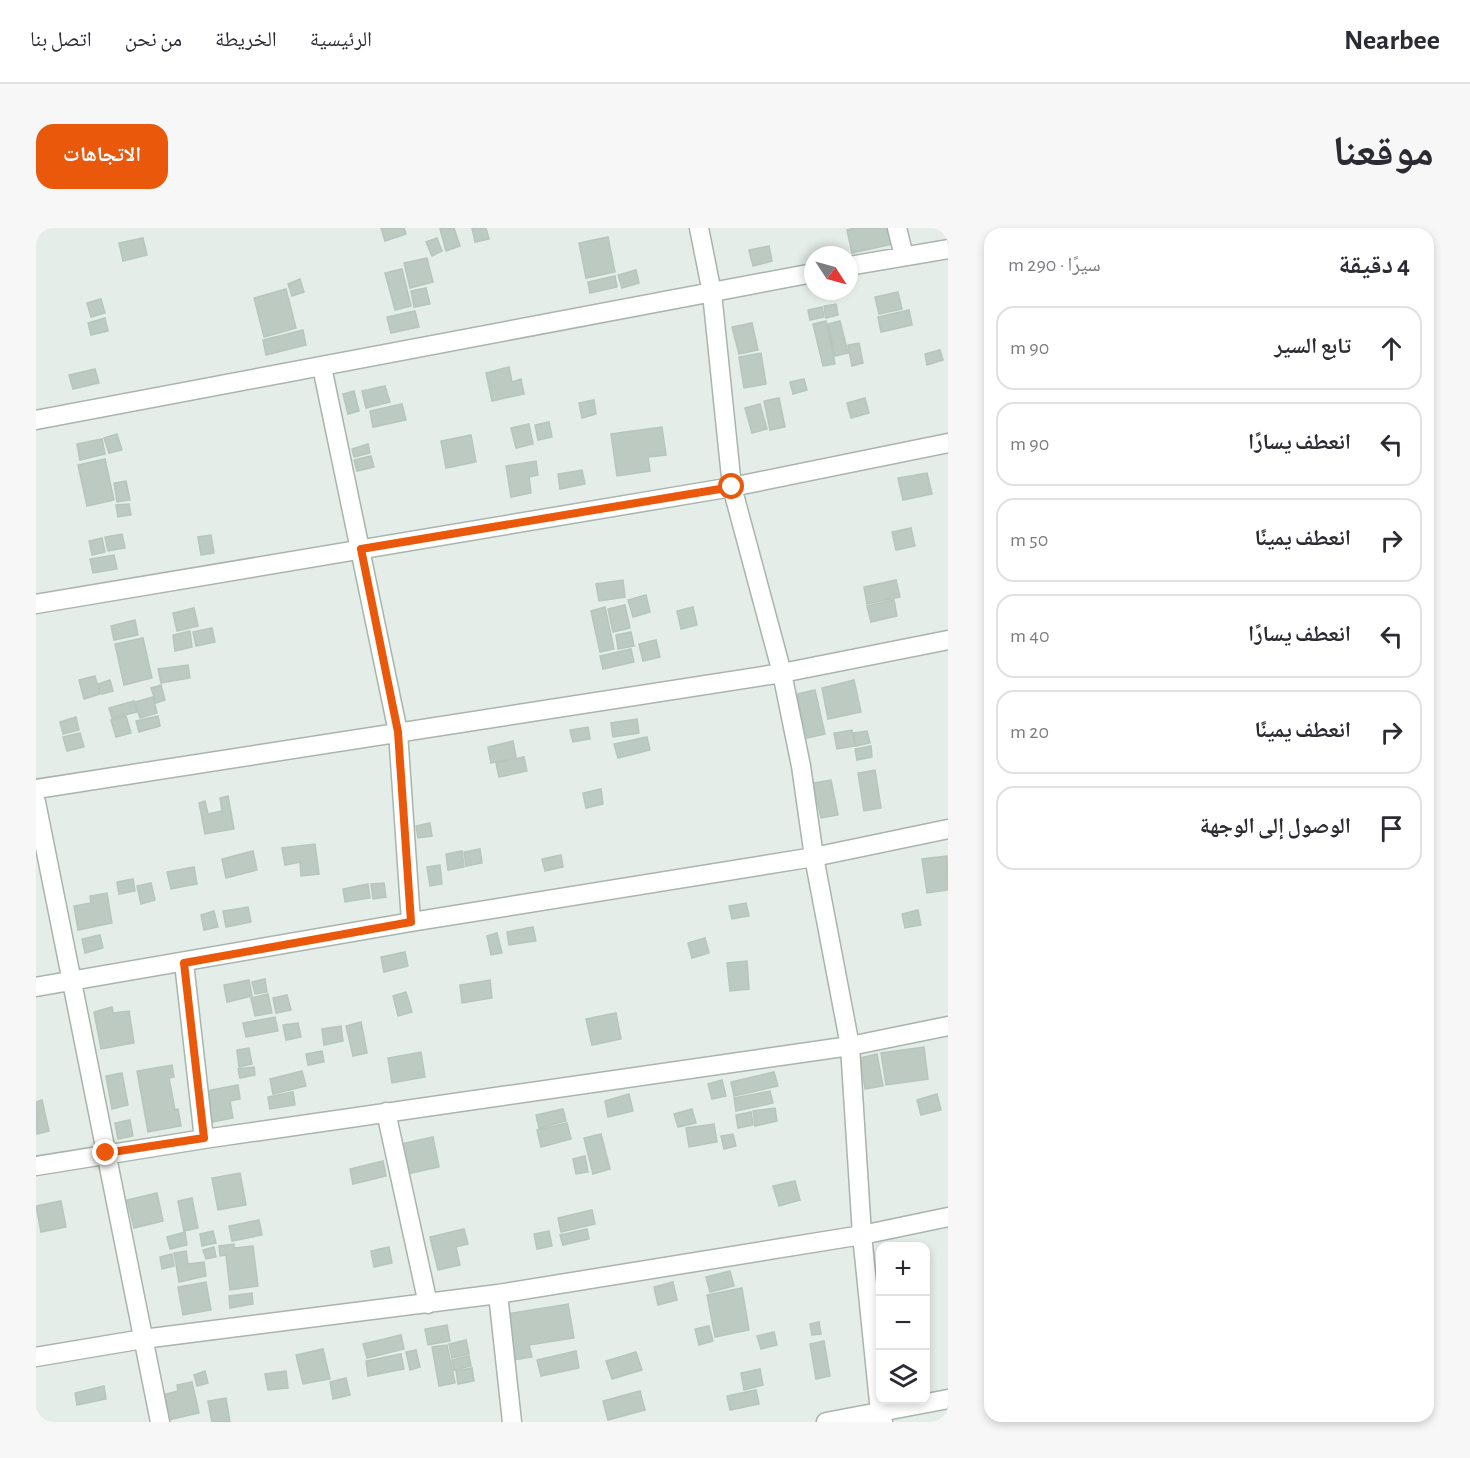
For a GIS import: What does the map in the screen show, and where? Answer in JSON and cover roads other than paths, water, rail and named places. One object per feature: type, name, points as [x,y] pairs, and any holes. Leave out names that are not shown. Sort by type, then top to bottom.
[{"type":"street","points":[[699,228],[712,293],[732,487],[782,674],[801,766],[814,857],[850,1046],[862,1235],[882,1417]]},
{"type":"street","points":[[897,228],[904,256]]},
{"type":"street","points":[[858,264],[948,249]]},
{"type":"street","points":[[36,420],[804,275]]},
{"type":"street","points":[[322,367],[398,732],[411,922]]},
{"type":"street","points":[[36,604],[732,487],[948,443]]},
{"type":"street","points":[[36,789],[782,674],[948,640]]},
{"type":"street","points":[[36,802],[160,1422]]},
{"type":"street","points":[[36,987],[411,922],[814,857],[948,829]]},
{"type":"street","points":[[184,963],[204,1138]]},
{"type":"street","points":[[36,1166],[204,1138],[850,1046],[948,1026]]},
{"type":"street","points":[[386,1112],[428,1304]]},
{"type":"street","points":[[36,1357],[143,1339],[498,1294],[862,1235],[948,1217]]},
{"type":"street","points":[[498,1294],[512,1422]]},
{"type":"street","points":[[826,1422],[882,1417],[948,1399]]}]
